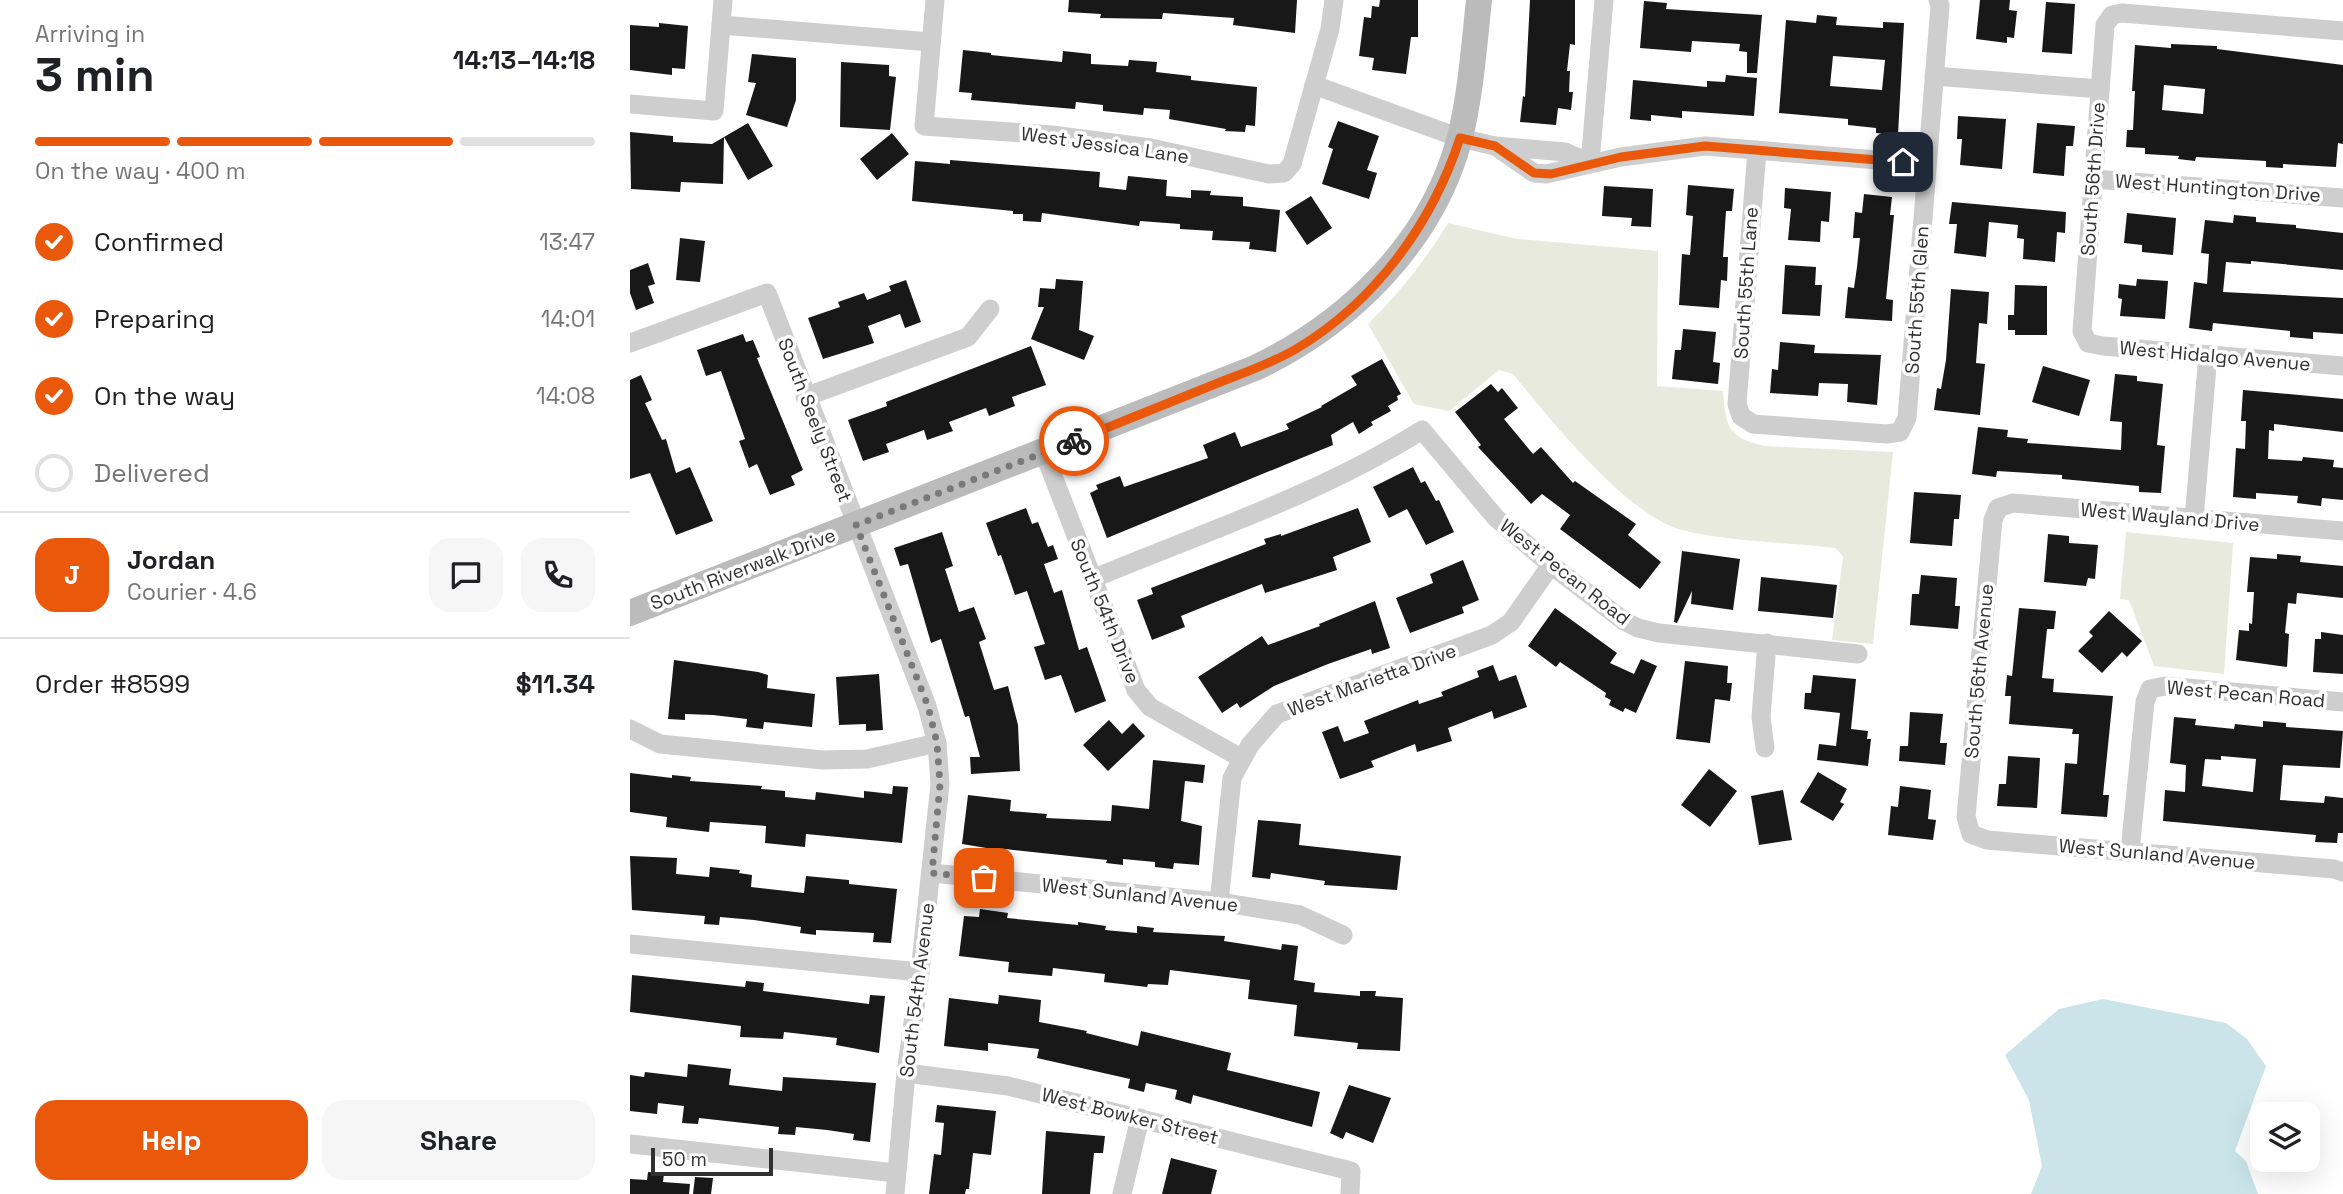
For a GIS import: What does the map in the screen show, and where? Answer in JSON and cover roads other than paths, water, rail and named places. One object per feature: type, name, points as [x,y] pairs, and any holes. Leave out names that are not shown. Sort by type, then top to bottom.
[{"type":"street","points":[[630,104],[714,111],[723,0]]},
{"type":"street","points":[[721,25],[931,42],[935,0]]},
{"type":"street","points":[[1334,0],[1330,29],[1314,85],[1460,138],[1495,146],[1565,152],[1590,163]]},
{"type":"street","name":"South Riverwalk Drive","points":[[630,613],[1044,453],[1295,350],[1345,312],[1409,244],[1443,186],[1460,138],[1467,105],[1479,0]]},
{"type":"street","points":[[1590,163],[1604,0]]},
{"type":"street","name":"South 55th Glen","points":[[1900,432],[1907,418],[1940,6],[1938,0]]},
{"type":"street","name":"South 56th Drive","points":[[2088,343],[2082,331],[2093,179],[2105,25],[2112,15],[2122,13],[2343,31]]},
{"type":"street","name":"West Jessica Lane","points":[[931,42],[924,126],[1052,135],[1152,148],[1269,174],[1284,173],[1292,164],[1314,85]]},
{"type":"street","points":[[1934,76],[2100,89]]},
{"type":"street","points":[[1495,146],[1534,173],[1546,174],[1669,149],[1705,146],[1927,164]]},
{"type":"street","points":[[1546,174],[1548,150]]},
{"type":"street","name":"South 55th Lane","points":[[1757,150],[1737,404],[1741,416],[1753,424],[1887,434],[1900,432]]},
{"type":"street","name":"West Huntington Drive","points":[[2093,179],[2343,198]]},
{"type":"street","name":"South Seely Street","points":[[630,343],[767,293],[928,706],[937,743]]},
{"type":"street","points":[[806,397],[968,337],[990,309]]},
{"type":"street","name":"West Hidalgo Avenue","points":[[2088,343],[2343,366]]},
{"type":"street","points":[[2194,519],[2208,355]]},
{"type":"street","name":"West Pecan Road","points":[[1092,579],[1318,486],[1397,446],[1422,430],[1496,518],[1550,565],[1624,621],[1659,633],[1858,654]]},
{"type":"street","name":"South 54th Drive","points":[[1044,453],[1136,690],[1150,707],[1241,758]]},
{"type":"street","name":"West Wayland Drive","points":[[1998,508],[2013,503],[2343,531]]},
{"type":"street","name":"South 56th Avenue","points":[[1971,834],[1966,817],[1993,520],[1998,508]]},
{"type":"street","name":"West Marietta Drive","points":[[1219,902],[1232,778],[1241,758],[1278,715],[1492,635],[1511,622],[1550,565]]},
{"type":"street","points":[[1765,748],[1761,717],[1767,643]]},
{"type":"street","name":"West Pecan Road","points":[[2130,851],[2145,702],[2150,688],[2165,686],[2343,702]]},
{"type":"street","points":[[630,729],[660,744],[823,760],[867,759],[937,743]]},
{"type":"street","name":"South 54th Avenue","points":[[895,1194],[906,1073],[932,873],[940,784],[937,743]]},
{"type":"street","name":"West Sunland Avenue","points":[[1971,834],[1987,840],[2343,872]]},
{"type":"street","name":"West Sunland Avenue","points":[[932,873],[1219,902],[1300,915],[1343,935]]},
{"type":"street","points":[[630,944],[920,972]]},
{"type":"street","name":"West Bowker Street","points":[[906,1073],[1008,1086],[1351,1171],[1350,1194]]},
{"type":"street","points":[[1122,1194],[1140,1118]]},
{"type":"street","points":[[630,1144],[896,1173]]},
{"type":"water","points":[[2103,999],[2226,1023],[2247,1039],[2266,1066],[2253,1102],[2250,1102],[2250,1110],[2235,1151],[2246,1161],[2258,1194],[2031,1194],[2042,1166],[2029,1100],[2005,1055],[2059,1009]]}]
